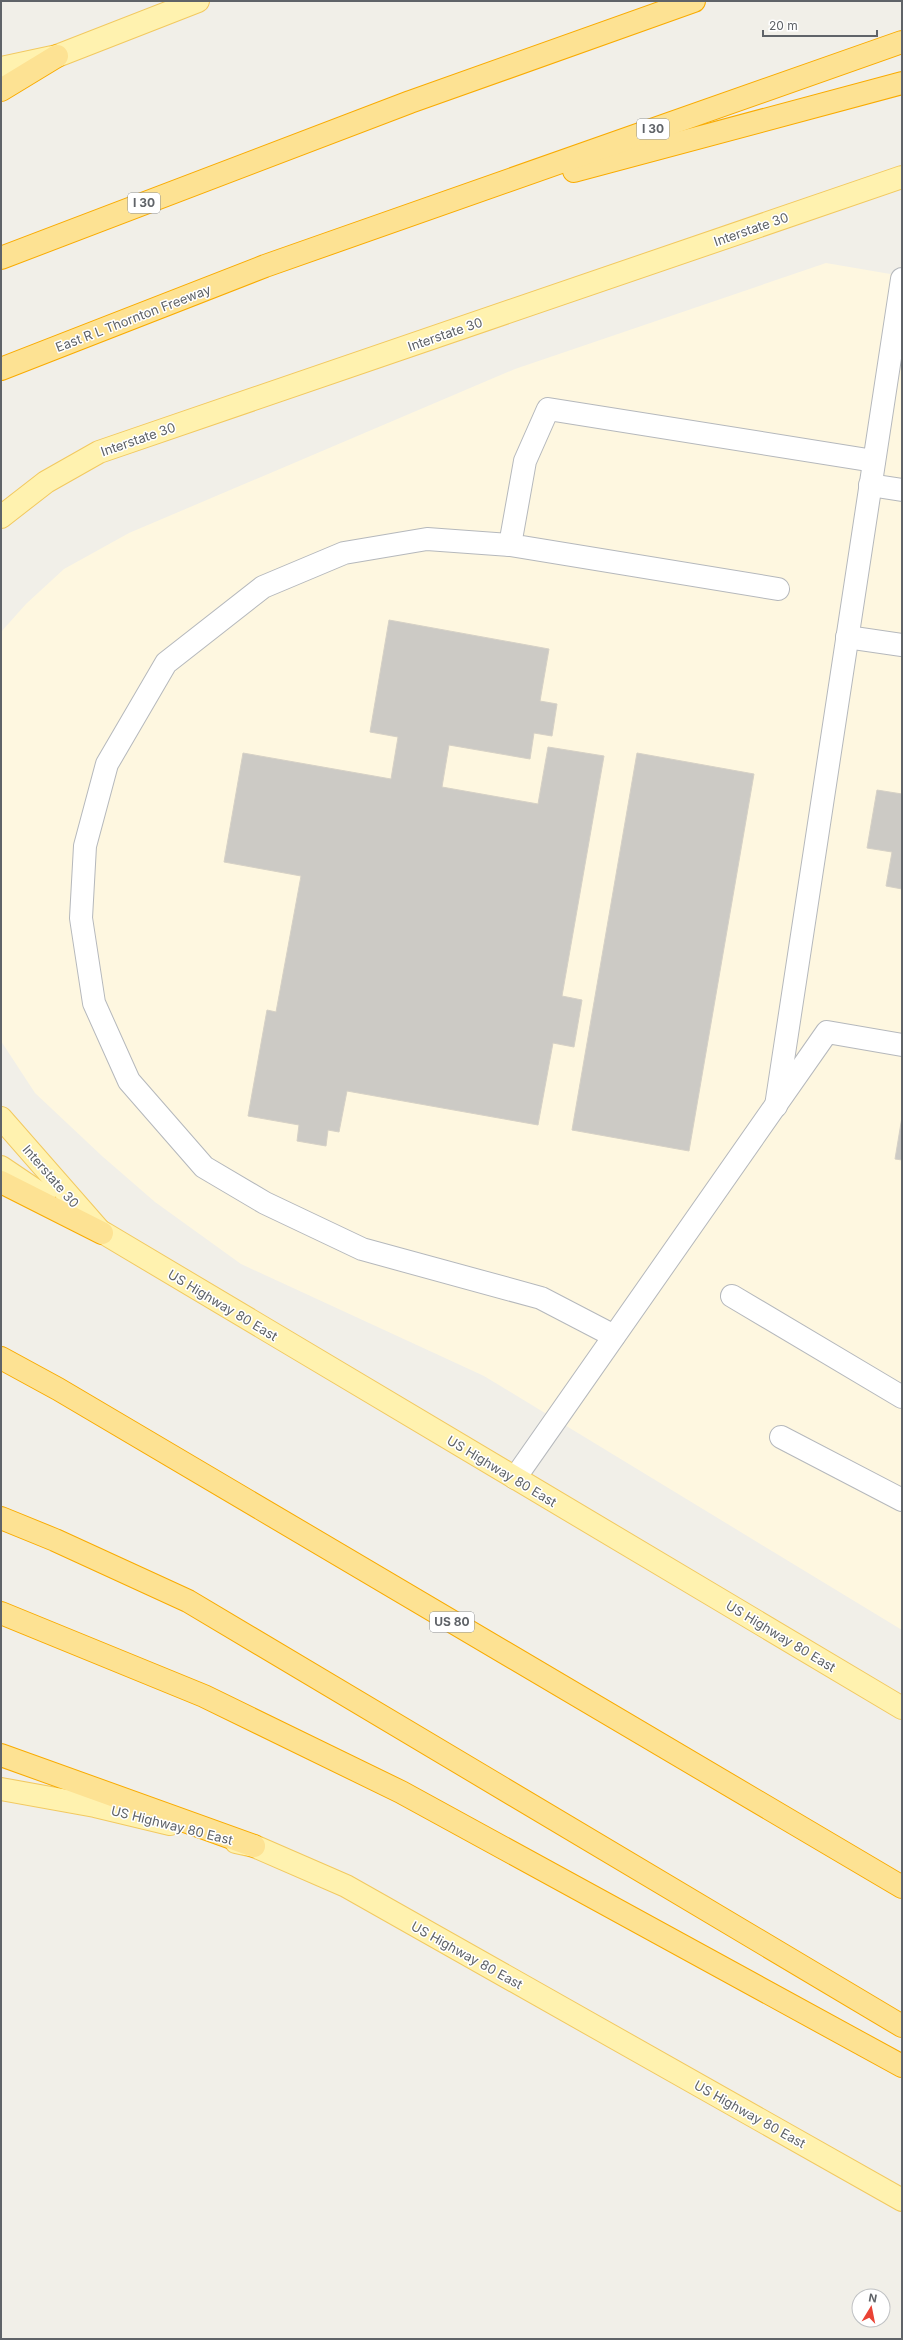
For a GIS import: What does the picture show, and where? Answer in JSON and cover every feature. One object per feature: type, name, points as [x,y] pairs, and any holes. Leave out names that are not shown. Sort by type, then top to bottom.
[{"type":"highway","name":"I 30","points":[[1,258],[287,148],[694,1]]},
{"type":"highway","name":"I 30","points":[[405,216],[902,42]]},
{"type":"highway","points":[[1,90],[57,56]]},
{"type":"highway","points":[[405,216],[902,83]]},
{"type":"highway","name":"East R L Thornton Freeway","points":[[1,369],[265,266],[405,216]]},
{"type":"highway","points":[[1,1182],[102,1233]]},
{"type":"highway","name":"US 80","points":[[1,1358],[58,1389],[902,1887]]},
{"type":"highway","points":[[1,1518],[55,1540],[188,1601],[902,2026]]},
{"type":"highway","points":[[1,1613],[204,1696],[401,1792],[902,2066]]},
{"type":"highway","points":[[1,1756],[254,1846]]},
{"type":"main road","points":[[1,68],[57,56],[198,1]]},
{"type":"main road","name":"Interstate 30","points":[[1,517],[46,482],[99,452],[902,177]]},
{"type":"main road","name":"Interstate 30","points":[[1,1118],[102,1233]]},
{"type":"main road","name":"US Highway 80 East","points":[[1,1167],[102,1233],[902,1708]]},
{"type":"main road","name":"US Highway 80 East","points":[[1,1789],[95,1806],[254,1846],[346,1886],[902,2200]]},
{"type":"lane","points":[[776,1106],[870,485],[897,348],[902,279]]},
{"type":"lane","points":[[510,545],[525,461],[548,409],[874,460]]},
{"type":"lane","points":[[870,485],[902,490]]},
{"type":"lane","points":[[614,1336],[541,1298],[362,1249],[265,1202],[204,1167],[129,1081],[94,1003],[82,918],[85,846],[107,764],[166,663],[263,587],[344,553],[427,539],[510,545],[778,589]]},
{"type":"lane","points":[[847,637],[902,645]]},
{"type":"lane","points":[[515,1478],[827,1032],[902,1045]]},
{"type":"lane","points":[[732,1296],[902,1397]]},
{"type":"lane","points":[[781,1437],[902,1500]]},
{"type":"shaded area","points":[[826,263],[902,276],[902,1630],[484,1376],[241,1264],[155,1202],[102,1156],[35,1093],[1,1041],[1,632],[26,604],[64,569],[129,533],[515,369]]},
{"type":"building","points":[[389,620],[549,649],[540,701],[557,704],[552,736],[534,733],[530,759],[449,745],[442,787],[538,804],[548,747],[604,756],[562,996],[582,1000],[574,1047],[553,1043],[538,1125],[347,1091],[339,1132],[328,1130],[326,1146],[297,1141],[299,1125],[248,1116],[267,1010],[276,1012],[301,876],[224,862],[243,753],[391,779],[398,737],[370,732]]},
{"type":"building","points":[[637,753],[754,774],[689,1151],[572,1130]]},
{"type":"building","points":[[877,790],[902,794],[902,889],[886,886],[892,852],[867,848]]},
{"type":"building","points":[[902,1117],[902,1160],[895,1159]]}]
